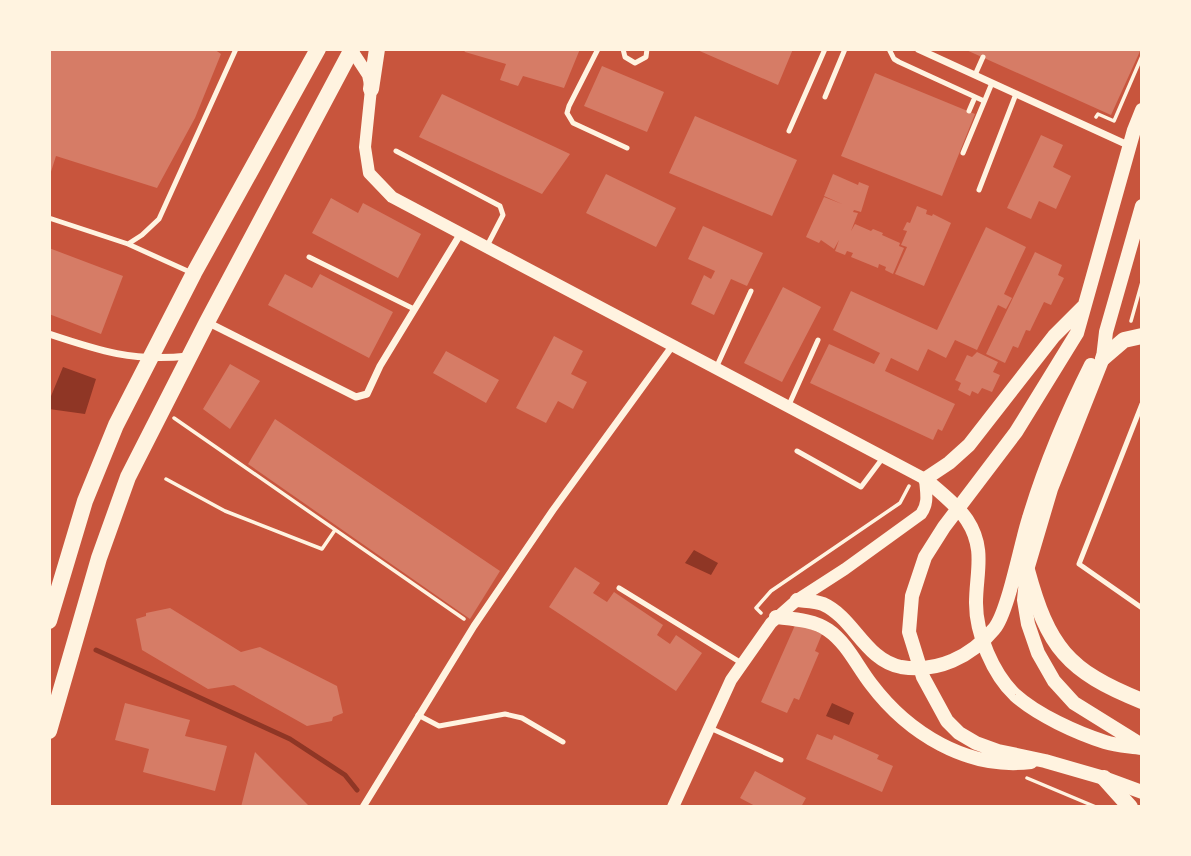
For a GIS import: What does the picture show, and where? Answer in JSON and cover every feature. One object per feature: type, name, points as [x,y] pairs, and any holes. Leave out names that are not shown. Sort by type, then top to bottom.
[{"type":"main road","points":[[49,621],[97,467],[194,273],[318,49]]},
{"type":"main road","points":[[49,731],[111,517],[145,441],[351,49]]},
{"type":"main road","points":[[371,89],[377,49]]},
{"type":"main road","points":[[1142,110],[1077,333],[1016,432],[944,527],[925,557],[915,581],[909,611],[909,632],[923,677],[947,721],[959,733],[998,751],[1045,761],[1142,792]]},
{"type":"main road","points":[[1142,206],[1106,332],[1102,358],[1051,489],[1027,570],[1024,600],[1028,624],[1038,653],[1054,681],[1074,704],[1142,747]]},
{"type":"main road","points":[[1086,304],[1054,336],[969,445],[925,479],[967,520],[976,542],[981,566],[976,603],[982,638],[999,673],[1014,694],[1035,710],[1096,738],[1142,747]]},
{"type":"main road","points":[[797,600],[822,604],[829,608],[878,656],[896,666],[916,669],[942,665],[961,658],[996,628],[1050,453],[1106,332]]},
{"type":"main road","points":[[1102,358],[1124,340],[1142,336]]},
{"type":"main road","points":[[1027,570],[1035,600],[1062,653],[1092,678],[1142,701]]},
{"type":"main road","points":[[776,617],[806,621],[827,629],[845,646],[870,684],[888,704],[917,730],[940,745],[993,762],[1014,764],[1045,761]]},
{"type":"main road","points":[[1104,778],[1130,807]]},
{"type":"street","points":[[351,49],[368,75],[371,89],[365,147],[369,173],[392,197],[925,479],[927,499],[921,514],[776,617],[731,680],[673,807]]},
{"type":"street","points":[[918,49],[937,53],[975,75],[1130,146]]},
{"type":"street","points":[[207,322],[356,397],[369,395],[380,366],[461,233]]},
{"type":"street","points":[[49,334],[122,356],[150,359],[189,356]]},
{"type":"street","points":[[363,807],[474,626],[553,510],[673,345]]},
{"type":"lane","points":[[128,244],[159,219],[236,49]]},
{"type":"lane","points":[[598,49],[567,113],[573,123],[627,148]]},
{"type":"lane","points":[[623,49],[625,57],[635,63],[646,57],[647,49]]},
{"type":"lane","points":[[789,131],[825,49]]},
{"type":"lane","points":[[825,97],[845,49]]},
{"type":"lane","points":[[889,49],[894,59],[899,62],[984,101]]},
{"type":"lane","points":[[975,75],[983,57]]},
{"type":"lane","points":[[963,153],[992,83]]},
{"type":"lane","points":[[979,190],[1016,94]]},
{"type":"lane","points":[[969,111],[975,97]]},
{"type":"lane","points":[[396,151],[500,205],[503,215],[486,246]]},
{"type":"lane","points":[[49,218],[128,244],[194,273]]},
{"type":"lane","points":[[309,257],[414,309]]},
{"type":"lane","points":[[716,369],[751,291]]},
{"type":"lane","points":[[788,407],[818,340]]},
{"type":"lane","points":[[1142,404],[1079,564],[1142,608]]},
{"type":"lane","points":[[797,451],[861,487],[883,457]]},
{"type":"lane","points":[[619,588],[743,664]]},
{"type":"lane","points":[[418,715],[439,726],[505,714],[522,718],[563,742]]},
{"type":"lane","points":[[710,728],[781,760]]},
{"type":"path","points":[[1124,340],[1142,282]]},
{"type":"path","points":[[170,415],[474,626]]},
{"type":"path","points":[[166,479],[225,511],[322,548],[335,530]]},
{"type":"shaded area","points":[[63,367],[96,379],[85,414],[49,409],[49,401]]},
{"type":"shaded area","points":[[694,550],[718,563],[711,575],[685,563]]},
{"type":"shaded area","points":[[832,703],[854,713],[849,725],[826,716]]},
{"type":"building","points":[[49,49],[214,49],[221,54],[195,118],[157,188],[56,156],[49,178]]},
{"type":"building","points":[[463,49],[580,49],[564,88],[523,76],[518,86],[500,80],[506,64],[465,52]]},
{"type":"building","points":[[695,49],[793,49],[778,85]]},
{"type":"building","points":[[964,49],[1141,49],[1111,115]]},
{"type":"building","points":[[602,66],[664,92],[647,132],[584,106]]},
{"type":"building","points":[[875,73],[975,114],[942,196],[841,156]]},
{"type":"building","points":[[442,94],[570,154],[542,194],[419,137]]},
{"type":"building","points":[[695,116],[797,160],[772,216],[669,173]]},
{"type":"building","points":[[1041,135],[1063,145],[1053,167],[1071,176],[1056,209],[1039,201],[1031,219],[1007,208]]},
{"type":"building","points":[[606,174],[676,208],[656,247],[586,213]]},
{"type":"building","points":[[833,174],[858,185],[859,182],[869,186],[861,212],[853,212],[858,213],[851,231],[855,224],[883,233],[882,235],[900,243],[899,246],[904,248],[893,274],[879,264],[878,268],[851,257],[853,253],[847,251],[845,255],[835,251],[839,240],[834,249],[821,240],[819,243],[806,237],[824,197],[842,204],[824,196]]},
{"type":"building","points":[[331,198],[358,213],[363,203],[421,234],[398,278],[312,233]]},
{"type":"building","points":[[917,206],[927,210],[926,214],[933,214],[951,223],[924,286],[895,274],[907,247],[901,245],[907,231],[903,230],[907,222],[910,223]]},
{"type":"building","points":[[703,226],[763,253],[747,286],[731,279],[714,315],[691,304],[704,275],[711,279],[715,271],[688,259]]},
{"type":"building","points":[[986,227],[1026,247],[1004,294],[1012,298],[1006,309],[998,305],[977,350],[955,340],[946,358],[928,349],[918,371],[891,358],[885,371],[955,404],[942,431],[938,429],[933,440],[810,383],[829,344],[874,364],[880,353],[833,330],[851,291],[937,330]]},
{"type":"building","points":[[49,248],[123,276],[101,334],[49,314]]},
{"type":"building","points":[[1035,252],[1062,265],[1058,275],[1064,278],[1051,305],[1044,302],[1030,331],[1026,330],[1018,348],[1013,346],[1005,363],[986,354]]},
{"type":"building","points":[[285,274],[312,288],[320,274],[393,312],[369,358],[268,305]]},
{"type":"building","points":[[783,287],[821,307],[782,382],[744,363]]},
{"type":"building","points":[[554,336],[583,351],[571,374],[587,382],[573,409],[558,401],[546,423],[516,408]]},
{"type":"building","points":[[446,351],[499,380],[486,403],[433,373]]},
{"type":"building","points":[[977,352],[998,362],[993,372],[1000,375],[992,392],[982,388],[978,394],[972,391],[970,396],[958,390],[961,383],[955,380],[967,355],[972,357]]},
{"type":"building","points":[[230,364],[260,381],[230,429],[203,409]]},
{"type":"building","points":[[275,419],[500,571],[470,619],[248,464]]},
{"type":"building","points":[[575,567],[600,583],[593,593],[607,602],[614,592],[663,625],[657,635],[670,644],[676,635],[702,653],[676,691],[549,607]]},
{"type":"building","points":[[170,608],[241,652],[260,647],[337,686],[343,713],[333,717],[332,721],[307,726],[234,685],[208,689],[142,650],[136,619],[146,616],[146,613]]},
{"type":"building","points":[[796,623],[822,634],[815,651],[819,653],[799,700],[794,698],[787,713],[761,702]]},
{"type":"building","points":[[125,703],[190,720],[185,736],[227,746],[215,791],[143,772],[149,749],[115,740]]},
{"type":"building","points":[[817,734],[832,740],[834,735],[879,755],[877,759],[893,766],[882,792],[806,759]]},
{"type":"building","points":[[255,752],[310,807],[241,807]]},
{"type":"building","points":[[755,771],[806,798],[801,807],[757,807],[740,798]]},
{"type":"waterway","points":[[96,650],[290,739],[345,775],[357,790]]}]
